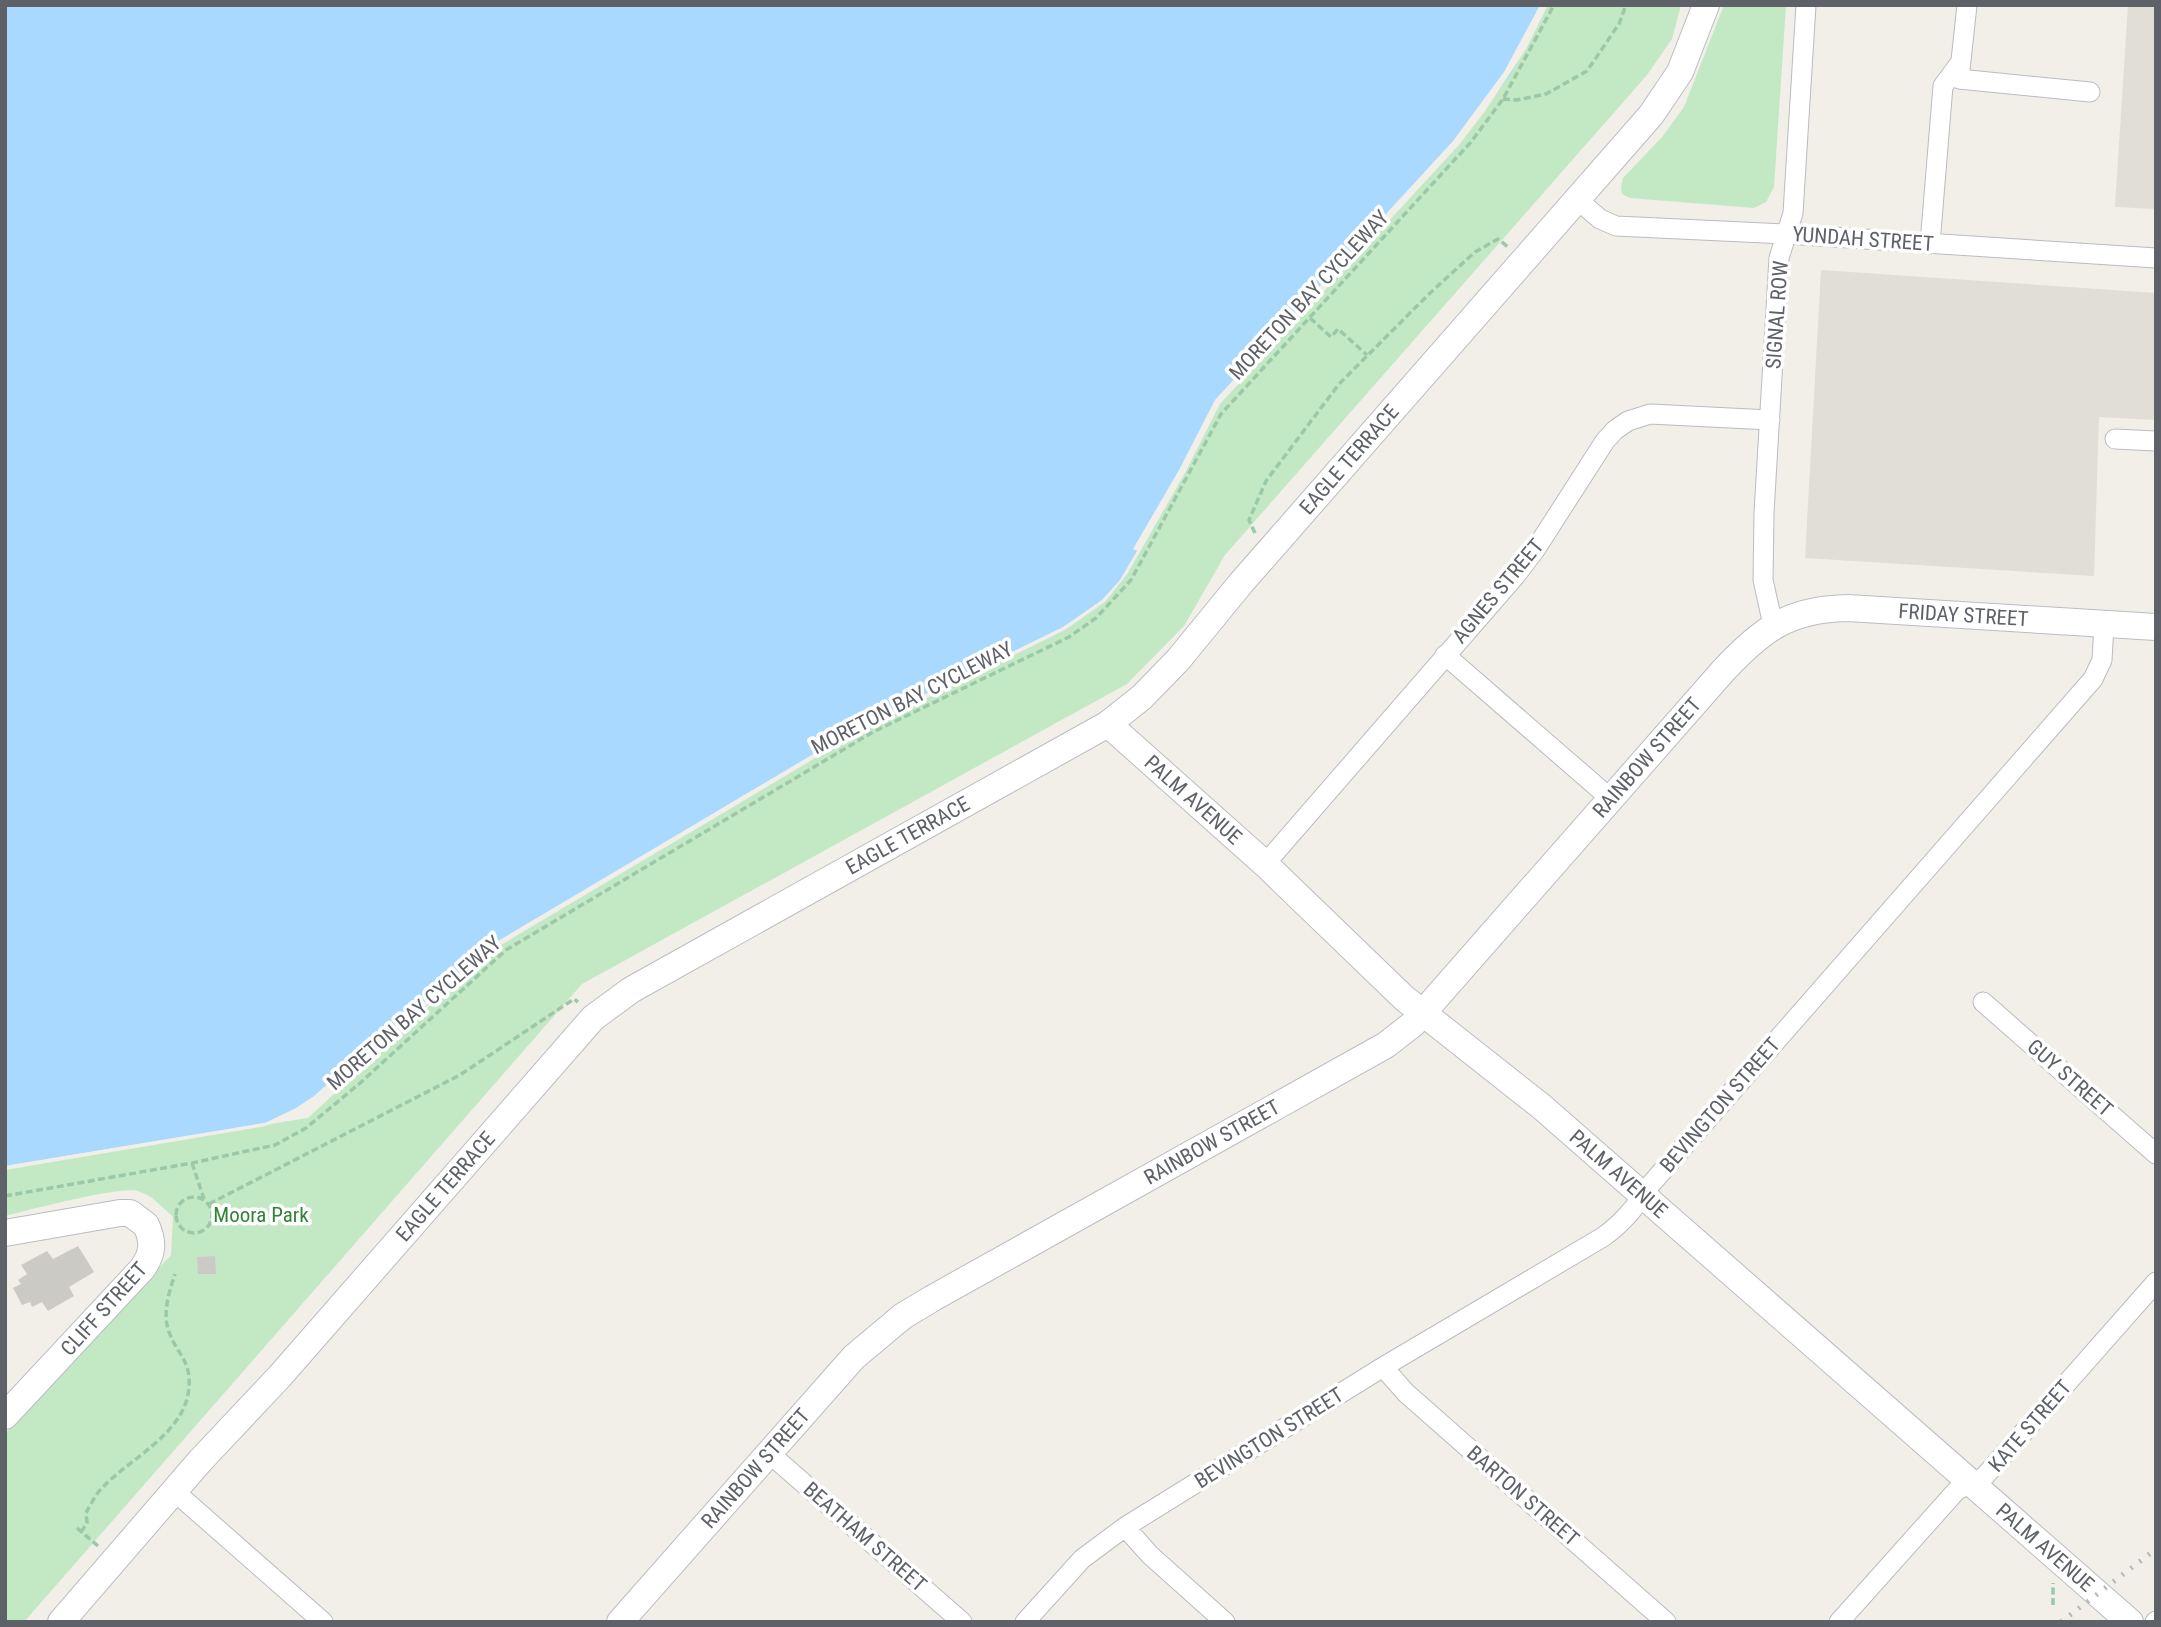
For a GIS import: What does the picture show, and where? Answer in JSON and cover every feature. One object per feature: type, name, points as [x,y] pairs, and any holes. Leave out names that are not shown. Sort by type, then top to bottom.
[{"type":"street","name":"EAGLE TERRACE","points":[[61,1622],[174,1491],[280,1376],[587,1025],[604,1009],[631,990],[1108,724],[1155,685],[1651,115],[1671,88],[1687,57],[1706,5]]},
{"type":"street","name":"SIGNAL ROW","points":[[1773,625],[1765,596],[1762,559],[1779,258],[1793,213],[1806,5]]},
{"type":"street","points":[[1967,5],[1959,79],[2090,93]]},
{"type":"street","points":[[1930,244],[1943,86],[1961,62]]},
{"type":"street","name":"YUNDAH STREET","points":[[1578,200],[1600,219],[1616,226],[1787,234],[2156,258]]},
{"type":"street","name":"AGNES STREET","points":[[1265,863],[1535,550],[1605,441],[1615,430],[1628,421],[1650,414],[1770,420]]},
{"type":"street","points":[[2115,439],[2156,441]]},
{"type":"street","name":"FRIDAY STREET","points":[[1773,625],[1796,614],[1848,608],[2156,627]]},
{"type":"street","name":"RAINBOW STREET","points":[[620,1622],[853,1357],[904,1316],[1385,1045],[1423,1013],[1742,650],[1773,625]]},
{"type":"street","name":"BEVINGTON STREET","points":[[1025,1622],[1082,1559],[1125,1527],[1383,1367],[1603,1237],[1625,1219],[2093,679],[2102,660],[2104,625]]},
{"type":"street","points":[[1445,655],[1611,799]]},
{"type":"street","name":"PALM AVENUE","points":[[1108,724],[1265,863],[1423,1013],[1542,1107],[2130,1622]]},
{"type":"street","name":"GUY STREET","points":[[1983,1002],[2156,1154]]},
{"type":"street","name":"CLIFF STREET","points":[[5,1233],[107,1214],[130,1213],[146,1225],[151,1240],[149,1259],[5,1416]]},
{"type":"street","name":"KATE STREET","points":[[1839,1622],[1957,1490],[1984,1477],[2156,1282]]},
{"type":"street","name":"BARTON STREET","points":[[1383,1367],[1406,1393],[1666,1622]]},
{"type":"street","name":"BEATHAM STREET","points":[[769,1453],[962,1622]]},
{"type":"street","points":[[174,1491],[323,1622]]},
{"type":"street","points":[[1125,1527],[1150,1555],[1226,1622]]},
{"type":"path","name":"MORETON BAY CYCLEWAY","points":[[5,1196],[192,1163],[275,1145],[306,1128],[359,1084],[506,950],[873,732],[1069,637],[1096,618],[1131,580],[1222,414],[1471,142],[1503,99],[1554,5]]},
{"type":"path","points":[[1503,99],[1517,100],[1546,94],[1587,71],[1619,24],[1626,5]]},
{"type":"path","points":[[1255,534],[1249,520],[1266,481],[1339,384],[1475,252],[1498,239],[1508,247]]},
{"type":"path","points":[[1309,317],[1331,337],[1339,329],[1367,355]]},
{"type":"path","points":[[209,1204],[460,1075],[574,999],[583,1007]]},
{"type":"path","points":[[192,1163],[204,1199],[212,1211],[210,1224],[199,1233],[185,1231],[177,1220],[179,1206],[190,1198],[204,1199]]},
{"type":"path","points":[[81,1532],[87,1523],[86,1513],[103,1486],[165,1434],[181,1413],[190,1388],[188,1364],[168,1330],[167,1300],[174,1274]]},
{"type":"path","points":[[77,1528],[100,1548]]},
{"type":"shaded area","points":[[2128,5],[2156,5],[2156,209],[2115,207]]},
{"type":"shaded area","points":[[1821,270],[2156,293],[2156,420],[2099,417],[2094,576],[1805,558]]},
{"type":"green space","name":"Moora Park","points":[[1546,5],[1681,5],[1672,39],[1647,75],[1225,555],[1184,626],[1127,684],[582,984],[24,1622],[5,1622],[5,1434],[171,1255],[173,1217],[148,1196],[128,1190],[74,1199],[5,1216],[5,1166],[308,1118],[502,939],[1221,398]]},
{"type":"green space","points":[[1724,5],[1786,5],[1774,187],[1766,202],[1754,208],[1630,198],[1622,194],[1623,178],[1662,137],[1684,107]]},
{"type":"water","points":[[5,5],[1548,5],[1510,75],[1459,145],[1220,404],[1185,473],[1128,573],[1105,602],[1065,630],[866,728],[501,945],[392,1035],[366,1050],[314,1096],[296,1108],[265,1123],[5,1166]]},
{"type":"pier","points":[[1540,5],[1548,5],[1526,49],[1459,145],[1220,404],[1185,473],[1128,573],[1105,602],[1065,630],[866,728],[501,945],[361,1059],[389,1031],[498,941],[864,724],[1063,627],[1102,600],[1120,580],[1137,551],[1133,549],[1179,470],[1215,400],[1453,141],[1504,72]]},
{"type":"pier","points":[[296,1112],[266,1126],[5,1170],[5,1166],[265,1123]]},
{"type":"building","points":[[78,1246],[94,1272],[69,1287],[74,1296],[48,1311],[42,1302],[32,1307],[30,1302],[22,1305],[13,1288],[21,1284],[18,1280],[27,1274],[21,1265],[47,1251],[53,1259]]},
{"type":"building","points":[[215,1256],[216,1274],[198,1274],[197,1257]]},
{"type":"railway","points":[[2061,1622],[2156,1549]]}]
